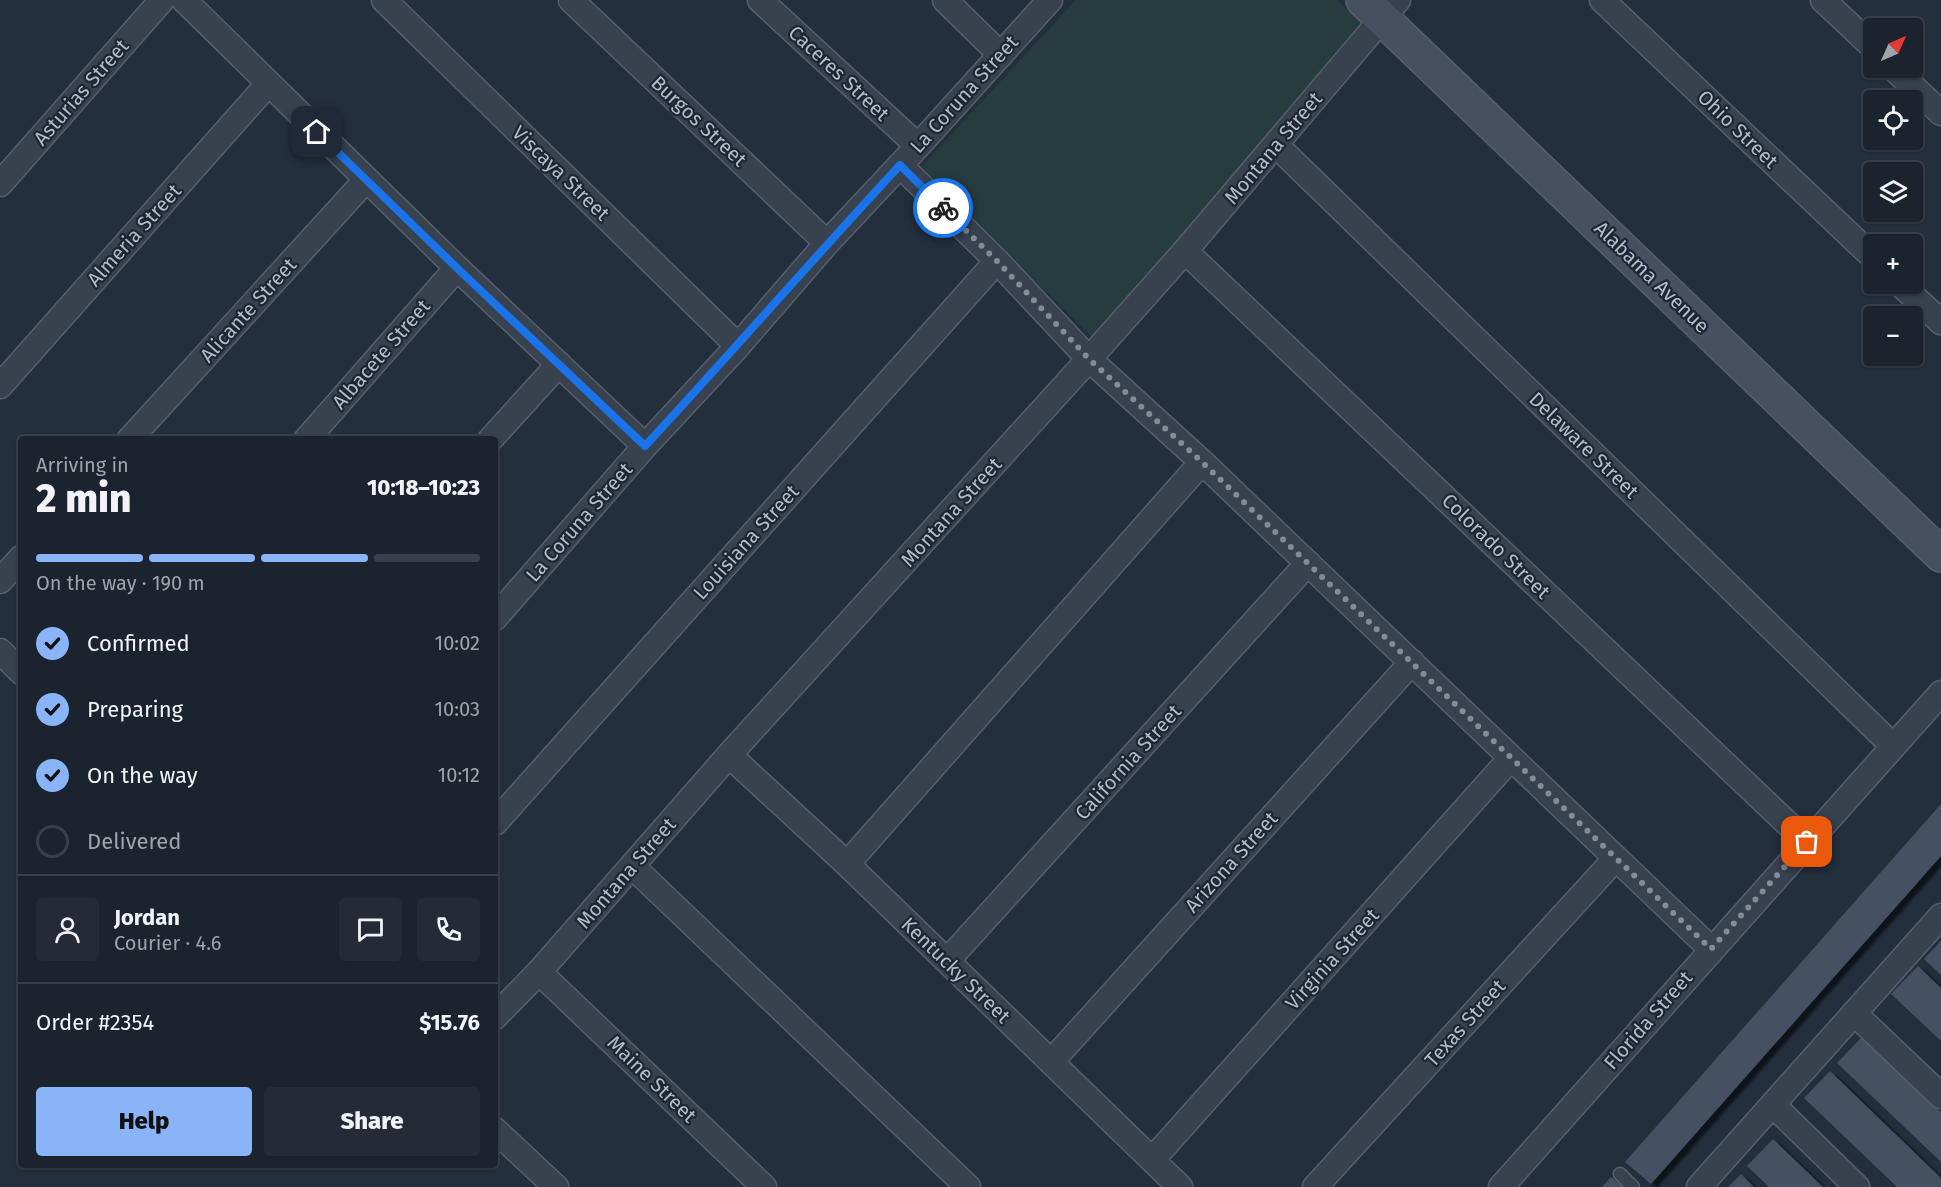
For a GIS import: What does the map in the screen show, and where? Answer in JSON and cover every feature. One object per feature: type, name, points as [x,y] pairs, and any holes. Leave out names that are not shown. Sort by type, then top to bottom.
[{"type":"street","name":"Asturias Street","points":[[0,184],[162,0]]},
{"type":"street","points":[[184,0],[366,180],[645,446]]},
{"type":"street","name":"Viscaya Street","points":[[384,0],[738,346]]},
{"type":"street","name":"Burgos Street","points":[[571,0],[827,243]]},
{"type":"street","name":"Caceres Street","points":[[760,0],[918,146]]},
{"type":"street","points":[[945,0],[1001,55]]},
{"type":"street","name":"La Coruna Street","points":[[498,615],[827,243],[1050,0]]},
{"type":"street","name":"Ohio Street","points":[[1602,0],[1863,248]]},
{"type":"street","points":[[1823,0],[1863,38]]},
{"type":"street","name":"Montana Street","points":[[498,1014],[539,972],[729,755],[1185,251],[1276,145],[1381,6]]},
{"type":"street","name":"Alabama Avenue","points":[[1381,6],[1941,555]]},
{"type":"street","points":[[1904,78],[1941,113]]},
{"type":"street","name":"Almeria Street","points":[[0,386],[268,84]]},
{"type":"street","name":"Delaware Street","points":[[1276,145],[1893,746]]},
{"type":"street","points":[[900,165],[997,261],[1089,359],[1202,462],[1711,949]]},
{"type":"street","name":"Alicante Street","points":[[133,436],[366,180]]},
{"type":"street","name":"Colorado Street","points":[[1185,251],[1807,842]]},
{"type":"street","name":"Louisiana Street","points":[[498,820],[997,261]]},
{"type":"street","name":"Albacete Street","points":[[310,436],[457,268]]},
{"type":"street","points":[[1911,294],[1941,322]]},
{"type":"street","points":[[494,436],[559,364]]},
{"type":"street","points":[[847,864],[1202,462]]},
{"type":"street","points":[[0,581],[18,561]]},
{"type":"street","name":"California Street","points":[[947,961],[1308,563]]},
{"type":"street","points":[[0,651],[18,669]]},
{"type":"street","name":"Arizona Street","points":[[1051,1062],[1412,662]]},
{"type":"street","name":"Florida Street","points":[[1501,1187],[1941,693]]},
{"type":"street","name":"Kentucky Street","points":[[729,755],[847,864],[1180,1187]]},
{"type":"street","name":"Virginia Street","points":[[1152,1160],[1511,758]]},
{"type":"street","name":"Texas Street","points":[[1316,1187],[1616,858]]},
{"type":"street","points":[[632,866],[968,1187]]},
{"type":"street","points":[[1699,1187],[1941,916]]},
{"type":"street","name":"Maine Street","points":[[539,972],[764,1187]]},
{"type":"street","points":[[1854,1013],[1941,1096]]},
{"type":"street","points":[[1773,1105],[1857,1187]]},
{"type":"street","points":[[498,1133],[556,1187]]},
{"type":"lane","points":[[1620,1174],[1634,1187]]},
{"type":"green space","points":[[1076,0],[1337,0],[1361,23],[1097,342],[921,167]]},
{"type":"building","points":[[1941,804],[1941,856],[1651,1184],[1625,1162]]},
{"type":"building","points":[[1941,941],[1941,975],[1924,959]]},
{"type":"building","points":[[1918,966],[1941,988],[1941,1041],[1891,994]]},
{"type":"building","points":[[1863,1036],[1941,1112],[1941,1162],[1837,1063]]},
{"type":"building","points":[[1830,1071],[1941,1178],[1941,1187],[1897,1187],[1804,1098]]},
{"type":"building","points":[[1773,1139],[1823,1187],[1769,1187],[1747,1166]]},
{"type":"building","points":[[1741,1174],[1754,1187],[1728,1187]]},
{"type":"building","points":[[1611,1177],[1623,1187],[1602,1187]]},
{"type":"way so far","points":[[943,208],[997,261],[1089,359],[1202,462],[1711,949],[1807,842]]},
{"type":"route","points":[[317,132],[645,446],[900,165],[943,208]]}]
